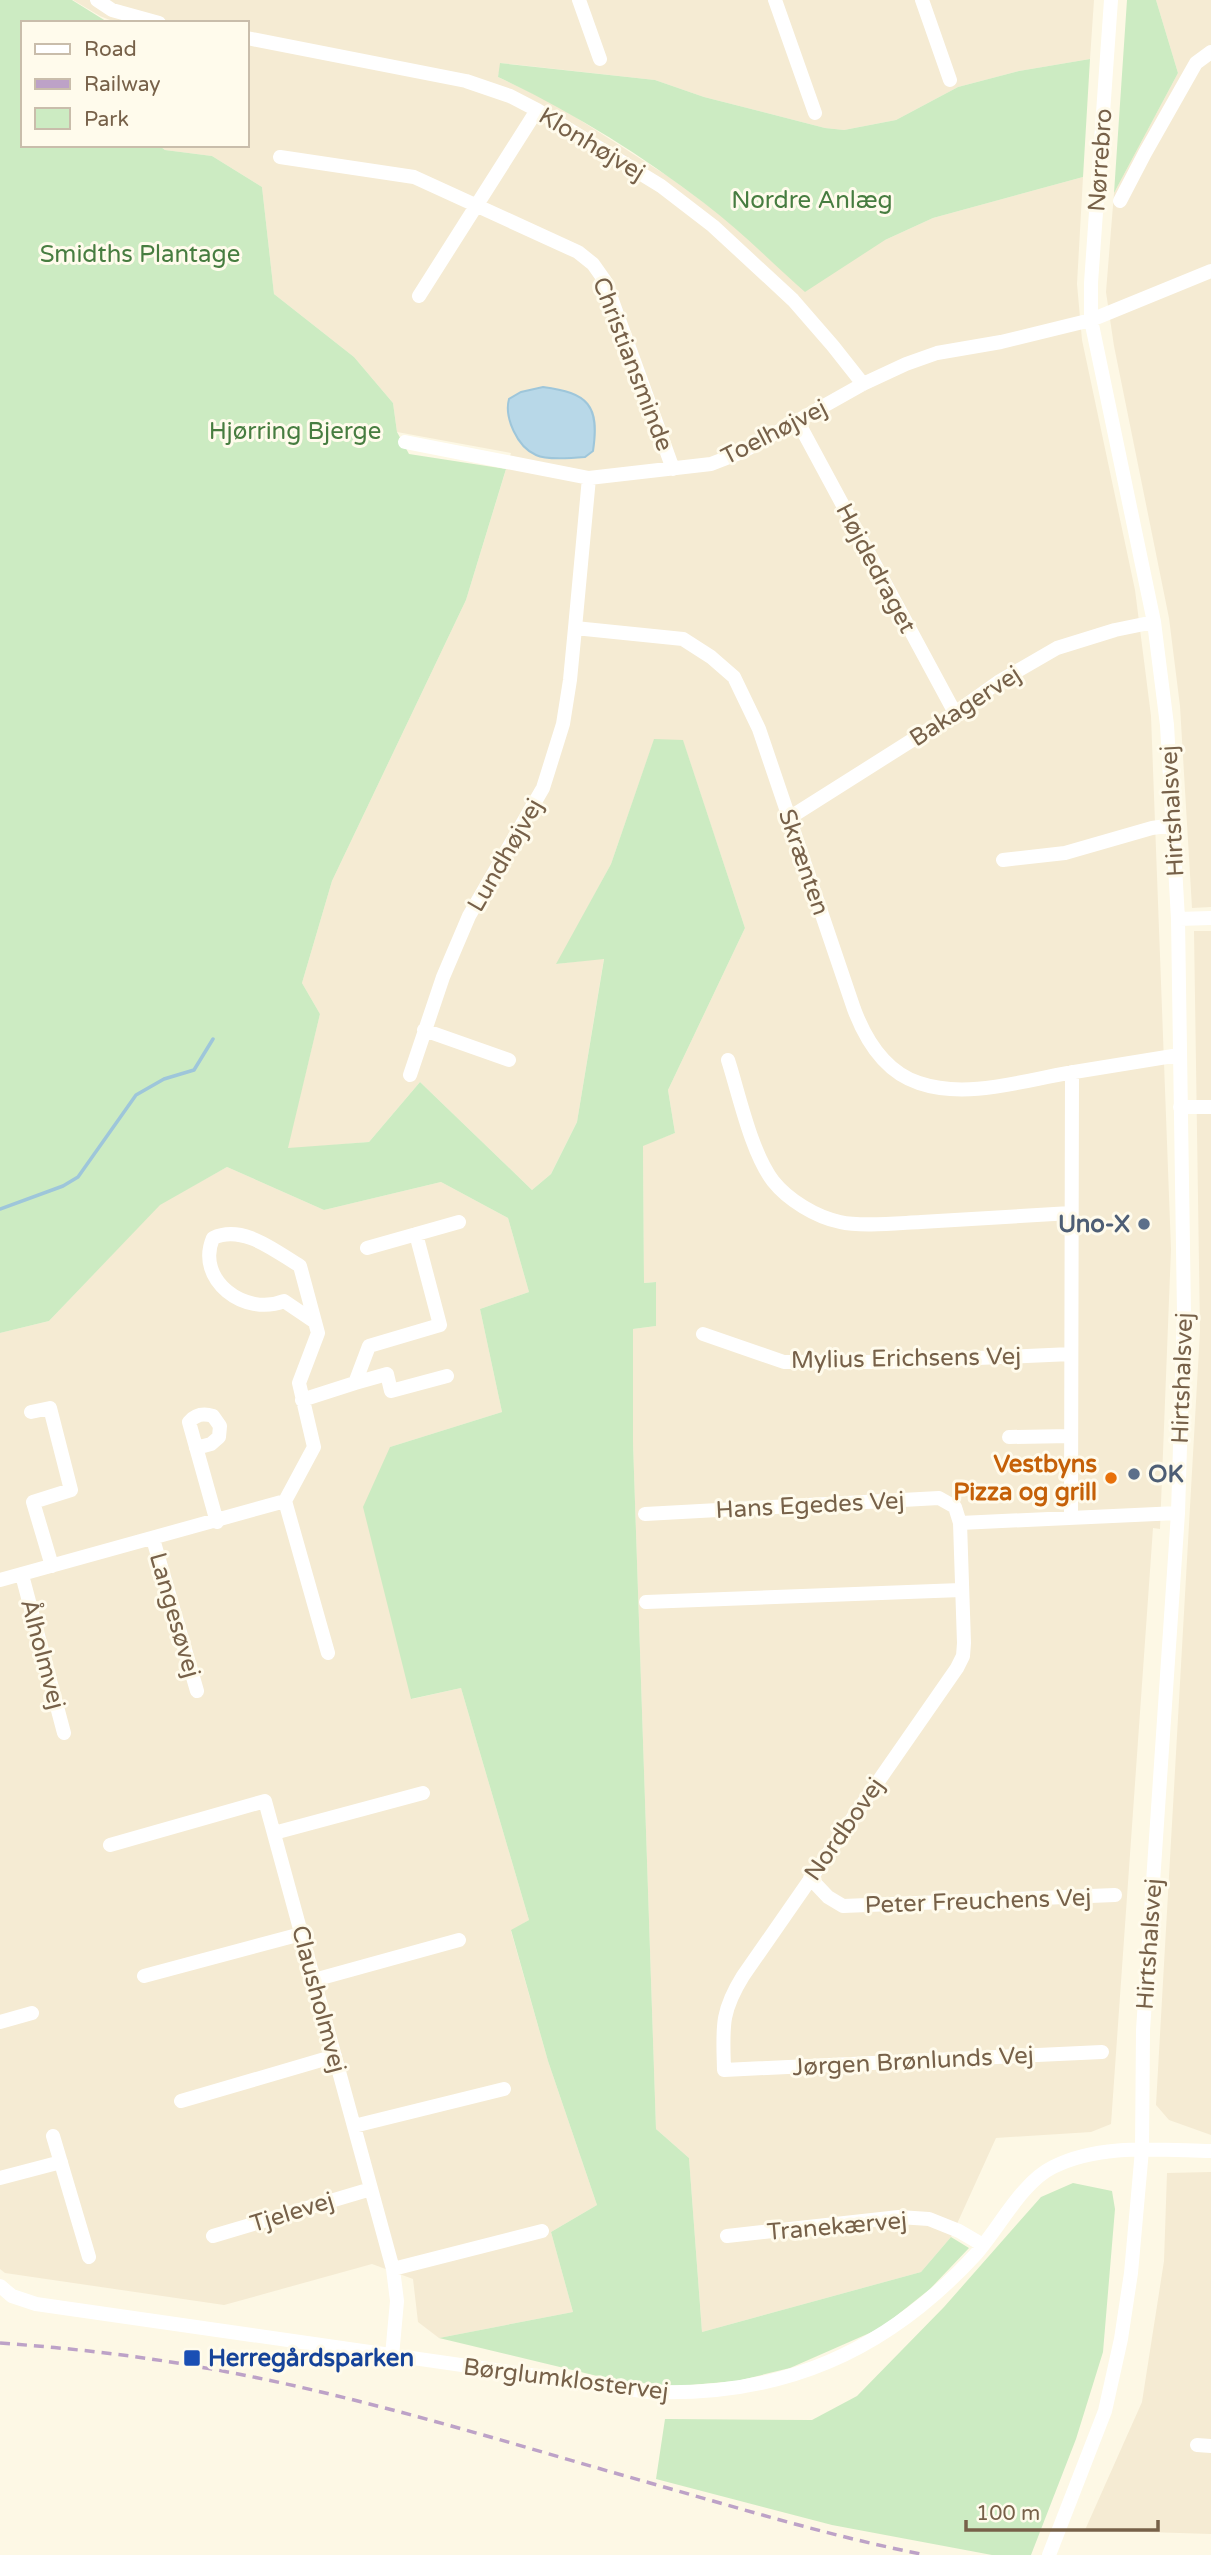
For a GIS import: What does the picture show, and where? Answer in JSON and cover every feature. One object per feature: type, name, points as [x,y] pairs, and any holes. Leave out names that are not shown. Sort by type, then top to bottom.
[{"type":"street","points":[[97,0],[112,10],[152,21]]},
{"type":"street","points":[[579,0],[600,59]]},
{"type":"street","points":[[775,0],[815,113]]},
{"type":"street","points":[[922,0],[950,80]]},
{"type":"street","name":"Nørrebro","points":[[1091,320],[1091,283],[1111,0]]},
{"type":"street","name":"Klonhøjvej","points":[[248,38],[467,81],[510,96],[537,110],[661,186],[713,226],[793,300],[863,384]]},
{"type":"street","points":[[1120,201],[1144,153],[1196,63],[1211,52]]},
{"type":"street","points":[[419,296],[537,110]]},
{"type":"street","name":"Christiansminde","points":[[280,157],[414,177],[578,252],[593,264],[605,281],[673,469]]},
{"type":"street","name":"Toelhøjvej","points":[[405,442],[589,478],[711,464],[742,452],[863,384],[906,364],[937,353],[1001,342],[1091,320],[1211,271]]},
{"type":"street","name":"Hirtshalsvej","points":[[1049,2555],[1105,2411],[1119,2351],[1130,2273],[1142,2150],[1143,2030],[1178,1513],[1184,1312],[1178,919],[1167,725],[1154,622],[1091,320]]},
{"type":"street","name":"Højdedraget","points":[[798,422],[955,713]]},
{"type":"street","points":[[575,628],[589,478]]},
{"type":"street","name":"Bakagervej","points":[[789,818],[955,713],[1000,681],[1057,648],[1115,630],[1154,622]]},
{"type":"street","name":"Skrænten","points":[[575,628],[683,639],[711,657],[734,677],[759,729],[864,1035],[892,1068],[918,1083],[952,1090],[988,1087],[1179,1055]]},
{"type":"street","name":"Lundhøjvej","points":[[410,1075],[443,977],[469,916],[543,788],[563,724],[575,628]]},
{"type":"street","points":[[1003,860],[1065,853],[1152,828],[1173,825]]},
{"type":"street","points":[[1178,919],[1211,918]]},
{"type":"street","points":[[424,1030],[509,1059]]},
{"type":"street","points":[[728,1060],[754,1141],[772,1180],[806,1208],[840,1223],[896,1223],[1071,1213]]},
{"type":"street","points":[[1071,1517],[1072,1072]]},
{"type":"street","points":[[1180,1107],[1211,1107]]},
{"type":"street","points":[[367,1248],[459,1222]]},
{"type":"street","points":[[315,1322],[284,1301],[264,1307],[251,1303],[219,1285],[211,1269],[208,1250],[213,1238],[225,1232],[237,1233],[262,1243],[300,1266],[318,1333],[299,1383],[314,1447],[285,1501],[328,1653]]},
{"type":"street","points":[[355,1383],[369,1346],[440,1325],[416,1234]]},
{"type":"street","name":"Mylius Erichsens Vej","points":[[703,1334],[784,1362],[887,1362],[1071,1354]]},
{"type":"street","points":[[302,1400],[387,1374],[391,1391],[447,1376]]},
{"type":"street","points":[[31,1412],[50,1408],[71,1490],[33,1502],[52,1566]]},
{"type":"street","points":[[1009,1437],[1071,1436]]},
{"type":"street","points":[[196,1448],[217,1521]]},
{"type":"street","name":"Hans Egedes Vej","points":[[645,1514],[939,1498],[956,1507],[960,1523]]},
{"type":"street","points":[[0,1580],[285,1501]]},
{"type":"street","points":[[960,1523],[1178,1513]]},
{"type":"street","name":"Nordbovej","points":[[724,2070],[723,2027],[728,1999],[963,1656],[960,1523]]},
{"type":"street","name":"Langesøvej","points":[[153,1539],[197,1691]]},
{"type":"street","name":"Ålholmvej","points":[[22,1575],[64,1733]]},
{"type":"street","points":[[646,1602],[961,1590]]},
{"type":"street","points":[[274,1833],[423,1793]]},
{"type":"street","name":"Clausholmvej","points":[[110,1845],[265,1801],[393,2269],[397,2301],[392,2356]]},
{"type":"street","name":"Peter Freuchens Vej","points":[[810,1878],[828,1897],[843,1906],[1115,1895]]},
{"type":"street","points":[[144,1976],[301,1934]]},
{"type":"street","points":[[314,1980],[459,1940]]},
{"type":"street","points":[[0,2022],[32,2013]]},
{"type":"street","name":"Jørgen Brønlunds Vej","points":[[724,2070],[1102,2052]]},
{"type":"street","points":[[181,2101],[335,2056]]},
{"type":"street","points":[[354,2126],[504,2088]]},
{"type":"street","points":[[53,2136],[89,2257]]},
{"type":"street","name":"Børglumklostervej","points":[[0,2286],[12,2296],[36,2304],[649,2392],[705,2392],[751,2386],[809,2370],[850,2353],[883,2334],[931,2299],[983,2245],[1034,2181],[1051,2168],[1093,2154],[1142,2150],[1211,2151]]},
{"type":"street","points":[[0,2178],[61,2162]]},
{"type":"street","name":"Tjelevej","points":[[213,2236],[371,2189]]},
{"type":"street","name":"Tranekærvej","points":[[727,2236],[899,2217],[929,2219],[983,2245]]},
{"type":"street","points":[[393,2269],[542,2231]]},
{"type":"shaded area","points":[[73,0],[1094,0],[1090,59],[1019,71],[958,87],[896,120],[844,130],[825,128],[704,97],[655,80],[501,63],[498,77],[555,104],[669,177],[707,205],[885,240],[933,218],[1083,177],[1077,284],[1082,340],[1135,590],[1151,716],[1171,1249],[1160,1529],[1153,1528],[1111,2124],[1091,2132],[996,2138],[951,2237],[921,2272],[702,2332],[689,2158],[656,2129],[633,1442],[633,1329],[656,1326],[656,1282],[644,1283],[643,1145],[675,1133],[668,1090],[745,928],[683,741],[654,740],[611,864],[557,964],[604,958],[577,1122],[551,1174],[532,1190],[420,1082],[369,1142],[287,1149],[320,1014],[302,983],[332,881],[466,600],[511,453],[397,432],[393,403],[354,357],[274,294],[262,187],[212,156],[165,150],[161,147],[248,147],[248,21],[112,21]]},
{"type":"shaded area","points":[[1156,0],[1211,0],[1211,907],[1192,908],[1180,706],[1169,618],[1114,346],[1106,292],[1114,193],[1178,73]]},
{"type":"shaded area","points":[[1194,931],[1211,931],[1211,2135],[1169,2120],[1156,2105],[1200,1331]]},
{"type":"shaded area","points":[[227,1167],[324,1210],[441,1182],[508,1218],[529,1292],[480,1309],[502,1412],[390,1447],[412,1699],[461,1688],[529,1920],[511,1931],[548,2061],[597,2205],[551,2232],[573,2312],[439,2338],[418,2322],[413,2279],[372,2264],[224,2305],[5,2273],[0,2269],[0,1333],[49,1321],[160,1204]]},
{"type":"shaded area","points":[[1211,2172],[1211,2534],[1085,2530],[1142,2402],[1164,2261],[1167,2173]]},
{"type":"green space","points":[[0,0],[72,0],[106,21],[21,21],[21,147],[161,147],[165,150],[212,156],[262,187],[274,294],[354,357],[393,403],[397,432],[409,454],[506,469],[466,600],[332,881],[302,983],[320,1014],[288,1148],[369,1142],[420,1082],[532,1190],[551,1174],[577,1122],[604,959],[556,964],[611,864],[654,739],[683,740],[745,928],[668,1090],[675,1133],[643,1146],[644,1283],[656,1282],[656,1326],[633,1329],[633,1442],[656,2129],[689,2158],[702,2332],[921,2272],[951,2237],[969,2248],[930,2289],[881,2328],[790,2368],[737,2381],[678,2386],[618,2381],[439,2338],[573,2312],[551,2232],[597,2205],[548,2061],[511,1930],[529,1920],[461,1688],[411,1699],[363,1507],[390,1447],[502,1412],[480,1309],[529,1292],[508,1218],[441,1182],[324,1210],[227,1167],[160,1205],[49,1321],[0,1333]]},
{"type":"green space","points":[[1127,0],[1156,0],[1178,73],[1114,193]]},
{"type":"green space","name":"Nordre Anlæg","points":[[1090,59],[1083,177],[933,218],[885,240],[805,292],[717,213],[655,167],[578,119],[498,77],[500,63],[655,80],[704,97],[825,128],[844,130],[896,120],[958,87],[1019,71]]},
{"type":"green space","points":[[1073,2183],[1112,2191],[1115,2209],[1103,2352],[1076,2439],[1031,2555],[992,2555],[832,2525],[656,2479],[665,2419],[812,2420],[857,2396],[944,2307],[1041,2197]]},
{"type":"water","points":[[543,387],[571,393],[587,404],[592,412],[595,435],[593,451],[585,457],[541,457],[529,451],[513,431],[508,414],[509,399],[521,392]]},
{"type":"waterway","points":[[0,1209],[63,1186],[78,1177],[136,1095],[164,1079],[194,1070],[213,1039]]},
{"type":"railway","points":[[0,2343],[150,2359],[313,2390],[426,2419],[788,2522],[926,2555]]},
{"type":"place","name":"Uno-X","points":[[1144,1224]]},
{"type":"place","name":"OK","points":[[1134,1474]]},
{"type":"place","name":"Vestbyns Pizza og grill","points":[[1111,1478]]},
{"type":"place","name":"Herregårdsparken","points":[[192,2358]]},
{"type":"park label","name":"Smidths Plantage","points":[[140,254]]},
{"type":"park label","name":"Hjørring Bjerge","points":[[295,431]]}]
